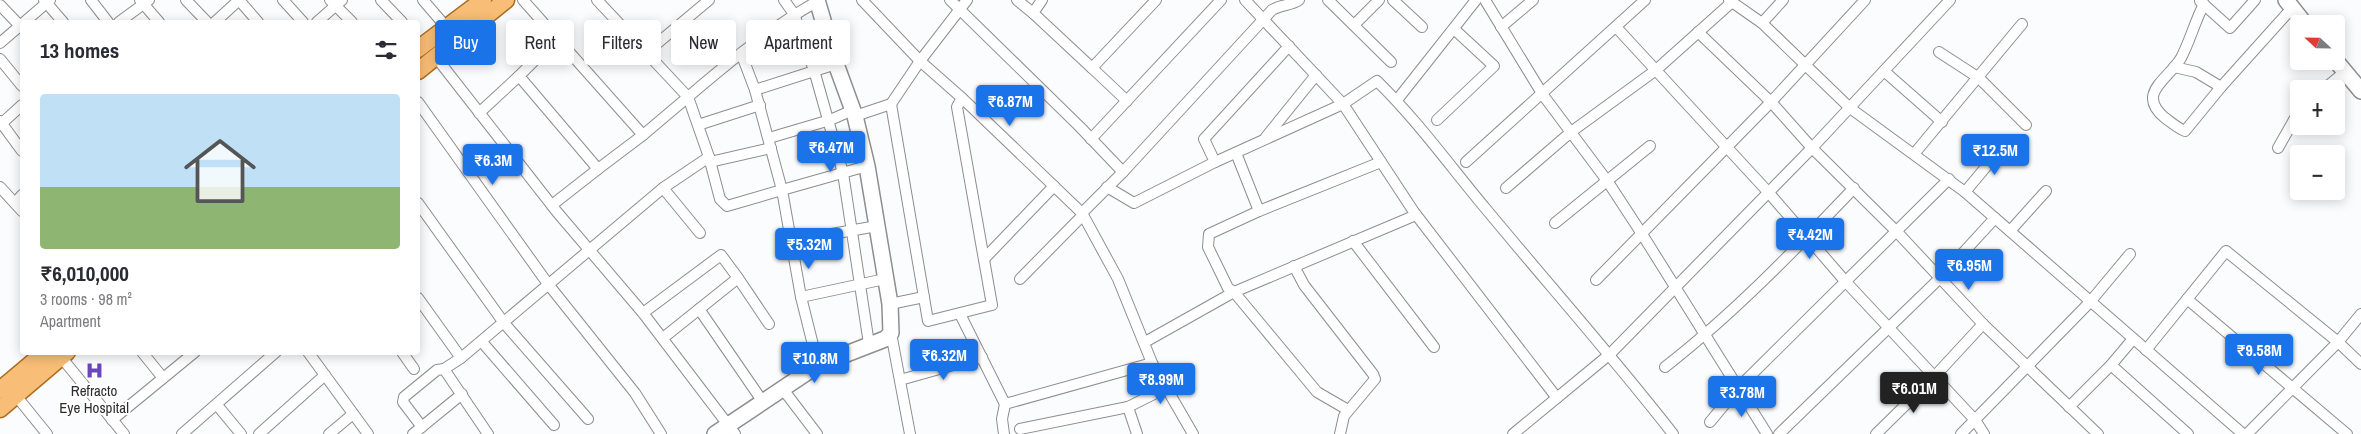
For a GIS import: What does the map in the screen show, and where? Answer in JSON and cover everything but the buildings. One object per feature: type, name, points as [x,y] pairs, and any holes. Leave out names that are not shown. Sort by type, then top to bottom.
[{"type":"main road","points":[[457,20],[483,0]]},
{"type":"main road","points":[[425,50],[506,0]]},
{"type":"main road","points":[[420,65],[425,50],[435,40]]},
{"type":"main road","points":[[0,409],[8,391],[57,355]]},
{"type":"street","points":[[91,0],[106,20]]},
{"type":"street","points":[[186,0],[205,20]]},
{"type":"street","points":[[217,20],[239,0],[256,20]]},
{"type":"street","points":[[283,0],[301,20]]},
{"type":"street","points":[[381,0],[400,20]]},
{"type":"street","points":[[424,0],[440,20]]},
{"type":"street","points":[[523,0],[642,135]]},
{"type":"street","points":[[597,0],[616,20]]},
{"type":"street","points":[[661,40],[709,0]]},
{"type":"street","points":[[784,0],[794,14],[814,70],[844,173],[854,230],[869,344]]},
{"type":"street","points":[[552,204],[642,135],[741,53],[794,14],[817,0],[823,20]]},
{"type":"street","points":[[862,0],[920,60],[1083,214],[1118,279],[1152,363],[1193,434]]},
{"type":"street","points":[[950,0],[1092,139],[1123,172]]},
{"type":"street","points":[[422,427],[403,402],[404,397],[436,370],[444,369],[482,342],[663,188],[710,159],[770,143],[830,120],[891,104],[920,60],[967,0]]},
{"type":"street","points":[[1017,0],[1127,101]]},
{"type":"street","points":[[1033,13],[1042,0]]},
{"type":"street","points":[[1092,68],[1156,0]]},
{"type":"street","points":[[1092,139],[1221,0]]},
{"type":"street","points":[[1245,0],[1343,104],[1416,215],[1557,398]]},
{"type":"street","points":[[1020,279],[1123,172],[1276,7],[1293,4],[1299,0]]},
{"type":"street","points":[[1328,0],[1390,62]]},
{"type":"street","points":[[1354,25],[1379,0]]},
{"type":"street","points":[[1393,0],[1422,28]]},
{"type":"street","points":[[1396,100],[1476,0]]},
{"type":"street","points":[[1485,0],[1543,95],[1608,182],[1642,234],[1767,434]]},
{"type":"street","points":[[1501,27],[1533,0]]},
{"type":"street","points":[[1466,162],[1543,95],[1645,0]]},
{"type":"street","points":[[1762,23],[1783,0]]},
{"type":"street","points":[[1596,280],[1771,102],[1865,0]]},
{"type":"street","points":[[1517,433],[1610,354],[1769,193],[1950,0]]},
{"type":"street","points":[[2255,0],[2230,28],[2202,2],[2180,59],[2161,82],[2153,100],[2154,106],[2159,112],[2180,129],[2188,129],[2289,4],[2298,15]]},
{"type":"street","points":[[28,20],[47,1],[61,20]]},
{"type":"street","points":[[1506,188],[1571,132],[1656,70],[1730,1],[1762,23],[1850,108],[1966,192],[2243,434]]},
{"type":"street","points":[[122,20],[144,2],[157,20]]},
{"type":"street","points":[[319,20],[336,2],[350,20]]},
{"type":"street","points":[[0,5],[20,26]]},
{"type":"street","points":[[1914,154],[2022,24]]},
{"type":"street","points":[[1616,27],[1769,193],[1887,327],[1975,420],[1984,434]]},
{"type":"street","points":[[0,43],[20,28]]},
{"type":"street","points":[[1437,120],[1494,66],[1454,29]]},
{"type":"street","points":[[1698,32],[1771,102],[1812,148],[1898,232],[1983,324],[2098,434]]},
{"type":"street","points":[[1215,162],[1204,140],[1289,46]]},
{"type":"street","points":[[425,50],[480,113],[552,204],[644,313],[732,430]]},
{"type":"street","points":[[1939,52],[1978,78],[2026,125]]},
{"type":"street","points":[[741,53],[760,105],[782,190],[801,297],[818,365]]},
{"type":"street","points":[[0,59],[20,84]]},
{"type":"street","points":[[480,113],[530,65]]},
{"type":"street","points":[[659,65],[688,98],[710,159],[720,199],[727,206],[867,166]]},
{"type":"street","points":[[755,90],[832,65]]},
{"type":"street","points":[[836,65],[854,113],[867,166],[890,304],[891,333],[910,434]]},
{"type":"street","points":[[2174,67],[2196,72],[2221,87]]},
{"type":"street","points":[[2331,80],[2339,70]]},
{"type":"street","points":[[2344,70],[2361,90]]},
{"type":"street","points":[[1884,71],[1942,122]]},
{"type":"street","points":[[1264,140],[1316,75]]},
{"type":"street","points":[[519,76],[598,169]]},
{"type":"street","points":[[1107,187],[1134,203],[1215,162],[1343,104],[1377,81],[1396,100],[1484,207],[1610,354],[1673,434]]},
{"type":"street","points":[[891,104],[928,321],[992,305],[957,107],[962,98]]},
{"type":"street","points":[[420,105],[548,284],[635,393],[661,434]]},
{"type":"street","points":[[698,125],[760,105]]},
{"type":"street","points":[[20,107],[1,123],[20,148]]},
{"type":"street","points":[[2278,148],[2290,127]]},
{"type":"street","points":[[1966,192],[2006,144]]},
{"type":"street","points":[[1556,224],[1650,146]]},
{"type":"street","points":[[1236,153],[1259,211]]},
{"type":"street","points":[[1348,410],[1317,392],[1234,292],[1228,288],[1208,247],[1207,240],[1209,234],[1259,211],[1381,162]]},
{"type":"street","points":[[1710,422],[1738,388],[1845,281],[1898,232],[1949,179]]},
{"type":"street","points":[[984,259],[1054,186]]},
{"type":"street","points":[[0,187],[19,199]]},
{"type":"street","points":[[663,188],[700,233]]},
{"type":"street","points":[[1665,368],[1706,335],[1807,238],[1854,188]]},
{"type":"street","points":[[2010,231],[2046,192]]},
{"type":"street","points":[[420,206],[504,323],[588,419]]},
{"type":"street","points":[[1145,342],[1234,292],[1416,215]]},
{"type":"street","points":[[1779,434],[1887,327],[1940,278],[1995,218]]},
{"type":"street","points":[[792,241],[877,226]]},
{"type":"street","points":[[1353,242],[1434,347]]},
{"type":"street","points":[[2146,350],[2226,251],[2338,342],[2361,364]]},
{"type":"street","points":[[1961,434],[2025,366],[2090,302],[2130,254]]},
{"type":"street","points":[[644,313],[721,255],[769,324]]},
{"type":"street","points":[[1294,266],[1304,285],[1373,374],[1373,383],[1344,416],[1340,434]]},
{"type":"street","points":[[663,338],[738,278]]},
{"type":"street","points":[[801,297],[885,279]]},
{"type":"street","points":[[890,304],[924,297]]},
{"type":"street","points":[[2187,299],[2347,434]]},
{"type":"street","points":[[420,301],[461,358]]},
{"type":"street","points":[[700,309],[763,402]]},
{"type":"street","points":[[960,314],[1005,404],[1002,420],[1004,434]]},
{"type":"street","points":[[2247,434],[2291,387],[2338,342],[2361,314]]},
{"type":"street","points":[[1876,434],[1934,377],[1983,324]]},
{"type":"street","points":[[715,434],[732,430],[763,402],[818,365],[885,339],[891,333]]},
{"type":"street","points":[[2069,407],[2110,366],[2132,339]]},
{"type":"street","points":[[482,342],[554,424]]},
{"type":"street","points":[[59,355],[124,434]]},
{"type":"street","points":[[144,355],[163,378]]},
{"type":"street","points":[[112,420],[191,355]]},
{"type":"street","points":[[182,434],[273,355]]},
{"type":"street","points":[[310,355],[368,434]]},
{"type":"street","points":[[404,355],[414,369]]},
{"type":"street","points":[[900,380],[982,357]]},
{"type":"street","points":[[1005,404],[1152,363]]},
{"type":"street","points":[[2110,366],[2188,434]]},
{"type":"street","points":[[444,369],[488,434]]},
{"type":"street","points":[[259,434],[325,375]]},
{"type":"street","points":[[782,388],[817,434]]},
{"type":"street","points":[[1020,429],[1128,407],[1166,388]]},
{"type":"street","points":[[8,391],[47,434]]},
{"type":"street","points":[[413,434],[462,394]]},
{"type":"street","points":[[216,405],[241,434]]},
{"type":"street","points":[[1128,407],[1137,434]]},
{"type":"street","points":[[329,434],[353,414]]},
{"type":"place","name":"Refracto Eye Hospital","points":[[94,370]]}]
